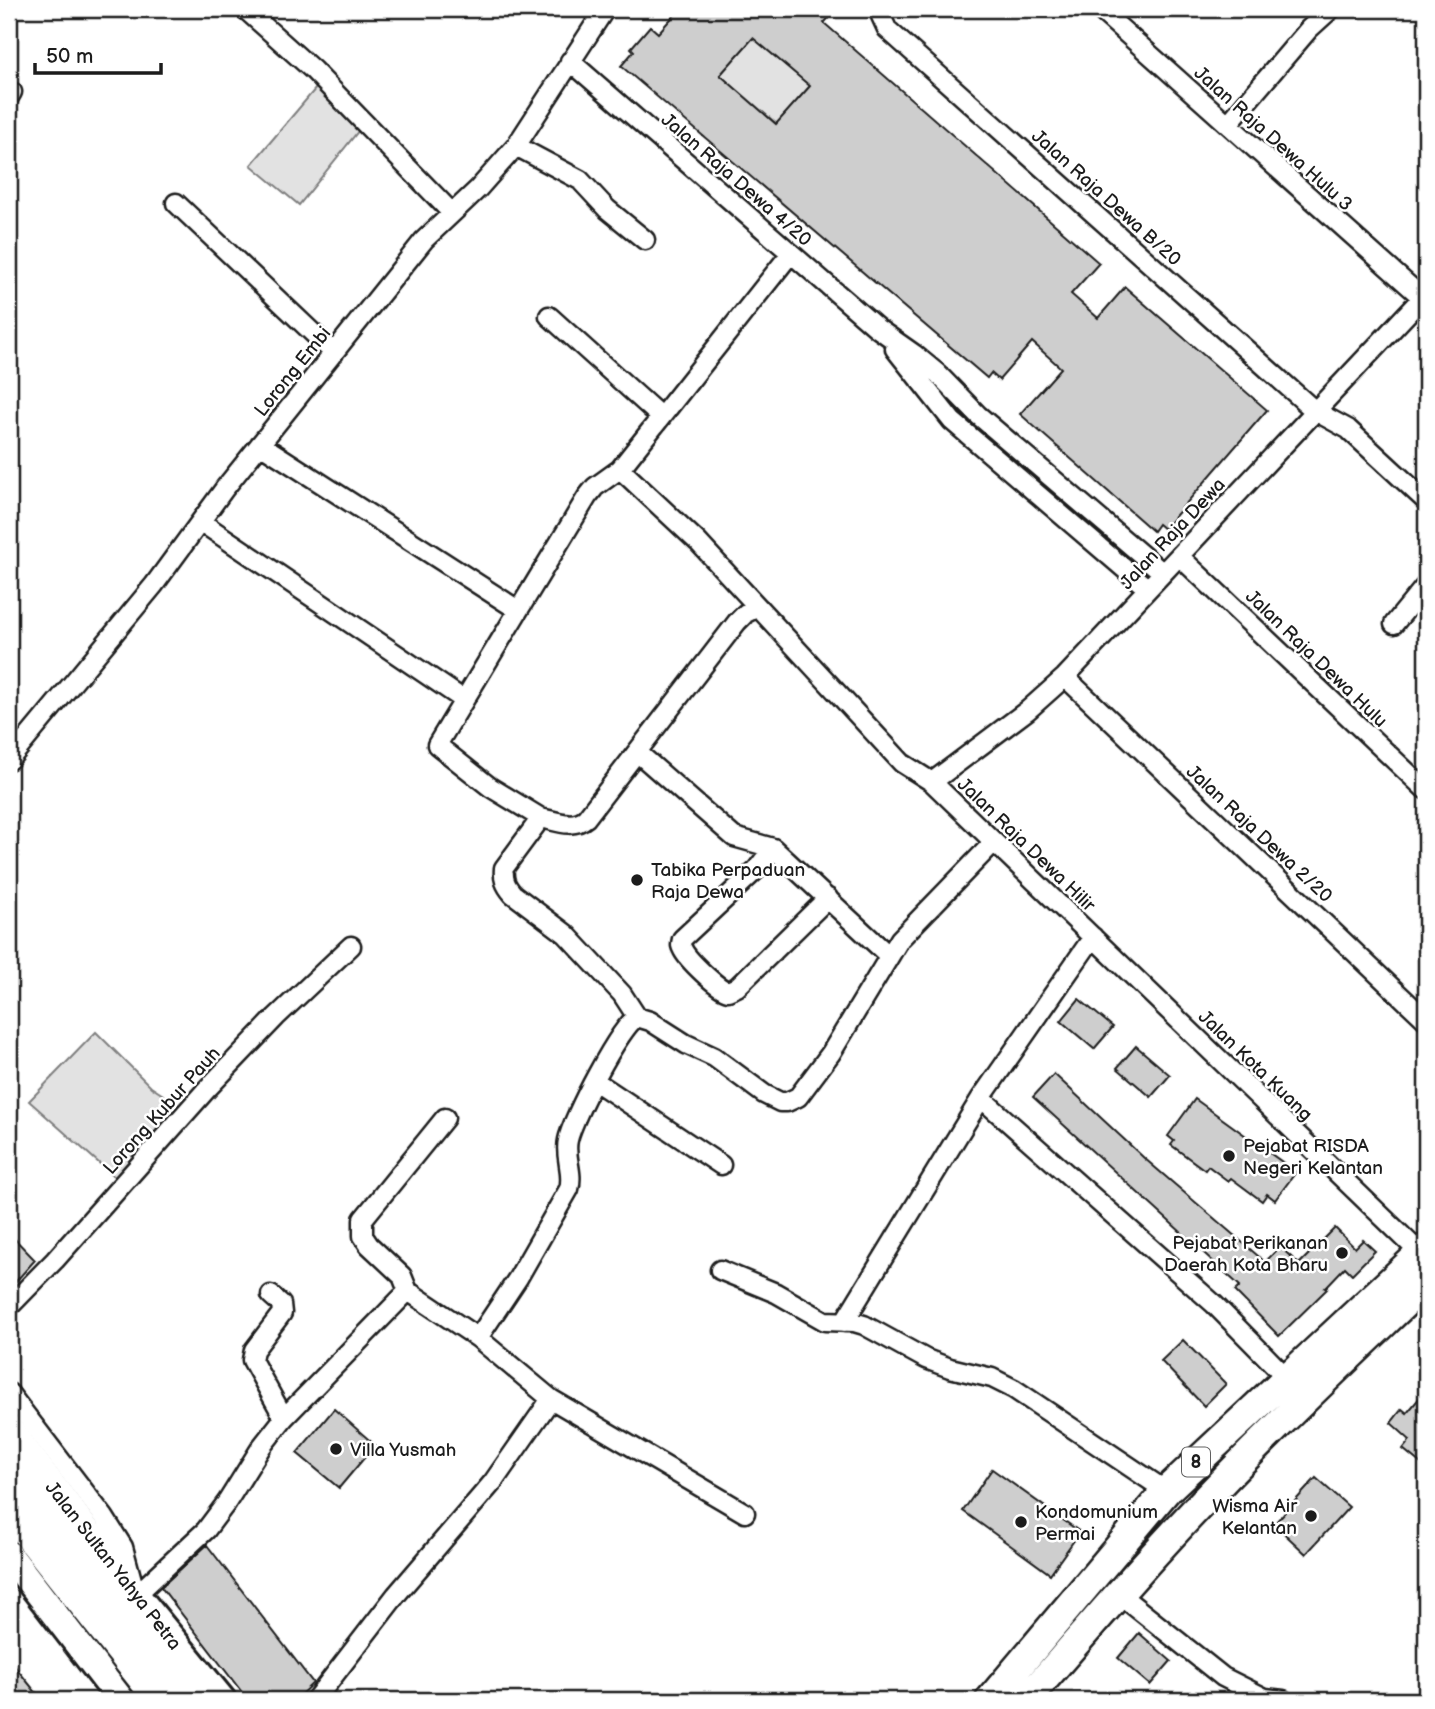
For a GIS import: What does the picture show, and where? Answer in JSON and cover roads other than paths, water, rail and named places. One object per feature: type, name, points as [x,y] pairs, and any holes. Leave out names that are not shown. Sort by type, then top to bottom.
[{"type":"highway","points":[[9,1469],[192,1700]]},
{"type":"highway","points":[[9,1507],[162,1700]]},
{"type":"main road","name":"8","points":[[990,1700],[1166,1491],[1423,1250]]},
{"type":"main road","name":"8","points":[[1026,1700],[1221,1483],[1317,1386],[1426,1283]]},
{"type":"main road","name":"Jalan Sultan Yahya Petra","points":[[9,1428],[136,1595],[222,1700]]},
{"type":"main road","points":[[1166,1491],[1177,1499],[1186,1500],[1221,1483]]},
{"type":"main road","points":[[9,1555],[120,1699]]},
{"type":"street","points":[[245,9],[313,70],[452,212]]},
{"type":"street","name":"Lorong Embi","points":[[9,760],[146,595],[260,444],[424,240],[478,189],[516,146],[605,9]]},
{"type":"street","name":"Jalan Raja Dewa B/20","points":[[881,9],[887,29],[1315,411],[1348,429],[1426,501]]},
{"type":"street","name":"Jalan Raja Dewa Hulu 3","points":[[1099,9],[1424,300]]},
{"type":"street","points":[[1228,124],[1328,10]]},
{"type":"street","name":"Jalan Raja Dewa 4/20","points":[[570,61],[877,328],[937,373],[978,415],[1163,573]]},
{"type":"street","points":[[516,146],[580,180],[607,209],[645,240]]},
{"type":"street","points":[[176,203],[334,353]]},
{"type":"street","points":[[758,607],[737,622],[580,823],[541,818],[490,787],[437,745],[587,497],[595,487],[620,469],[791,253]]},
{"type":"street","name":"Jalan Raja Dewa","points":[[932,782],[1028,710],[1065,677],[1315,411],[1424,300]]},
{"type":"street","points":[[549,316],[660,417]]},
{"type":"street","name":"Jalan Raja Dewa 4/20","points":[[877,328],[952,421],[1148,589]]},
{"type":"street","points":[[260,444],[518,610]]},
{"type":"street","name":"Jalan Raja Dewa Hilir","points":[[620,469],[698,542],[902,763],[932,782],[1093,937]]},
{"type":"street","points":[[201,522],[464,700]]},
{"type":"street","name":"Jalan Raja Dewa Hulu","points":[[1179,556],[1426,790]]},
{"type":"street","points":[[1394,624],[1426,584]]},
{"type":"street","name":"Jalan Raja Dewa 2/20","points":[[1065,677],[1426,1020]]},
{"type":"street","points":[[637,752],[727,831],[743,841],[761,842],[773,848],[888,955]]},
{"type":"street","points":[[541,818],[504,868],[506,886],[566,934],[622,994],[637,1017],[650,1021],[686,1044],[715,1057],[764,1094],[780,1102],[798,1097],[831,1053],[888,955],[913,924],[994,842]]},
{"type":"street","points":[[773,848],[757,869],[682,939],[685,953],[719,988],[729,991],[737,987],[828,898]]},
{"type":"street","points":[[845,1322],[981,1098],[1093,937]]},
{"type":"street","name":"Jalan Kota Kuang","points":[[1093,937],[1423,1250]]},
{"type":"street","name":"Lorong Kubur Pauh","points":[[9,1307],[55,1260],[207,1089],[276,1017],[351,946]]},
{"type":"street","points":[[478,1338],[518,1278],[569,1189],[572,1172],[567,1143],[595,1081],[627,1025],[637,1017]]},
{"type":"street","points":[[595,1081],[721,1165]]},
{"type":"street","points":[[981,1098],[1214,1304],[1286,1377]]},
{"type":"street","points":[[445,1118],[363,1219],[363,1236],[369,1245],[401,1276],[408,1291],[478,1338],[551,1399],[745,1513]]},
{"type":"street","points":[[720,1270],[776,1293],[825,1321],[863,1325],[926,1359],[992,1378],[1014,1389],[1166,1491]]},
{"type":"street","points":[[9,1393],[104,1517],[123,1547],[136,1595],[206,1530],[284,1418],[408,1291]]},
{"type":"street","points":[[271,1295],[281,1304],[282,1313],[254,1350],[252,1360],[284,1418]]},
{"type":"street","points":[[315,1700],[396,1595],[493,1482],[551,1399]]},
{"type":"street","points":[[1119,1594],[1223,1677],[1265,1698],[1283,1700]]},
{"type":"place","name":"Tabika Perpaduan Raja Dewa","points":[[637,880]]},
{"type":"place","name":"Pejabat RISDA Negeri Kelantan","points":[[1229,1156]]},
{"type":"place","name":"Pejabat Perikanan Daerah Kota Bharu","points":[[1342,1253]]},
{"type":"place","name":"Villa Yusmah","points":[[336,1449]]},
{"type":"place","name":"Wisma Air Kelantan","points":[[1311,1516]]},
{"type":"place","name":"Kondomunium Permai","points":[[1021,1522]]}]
